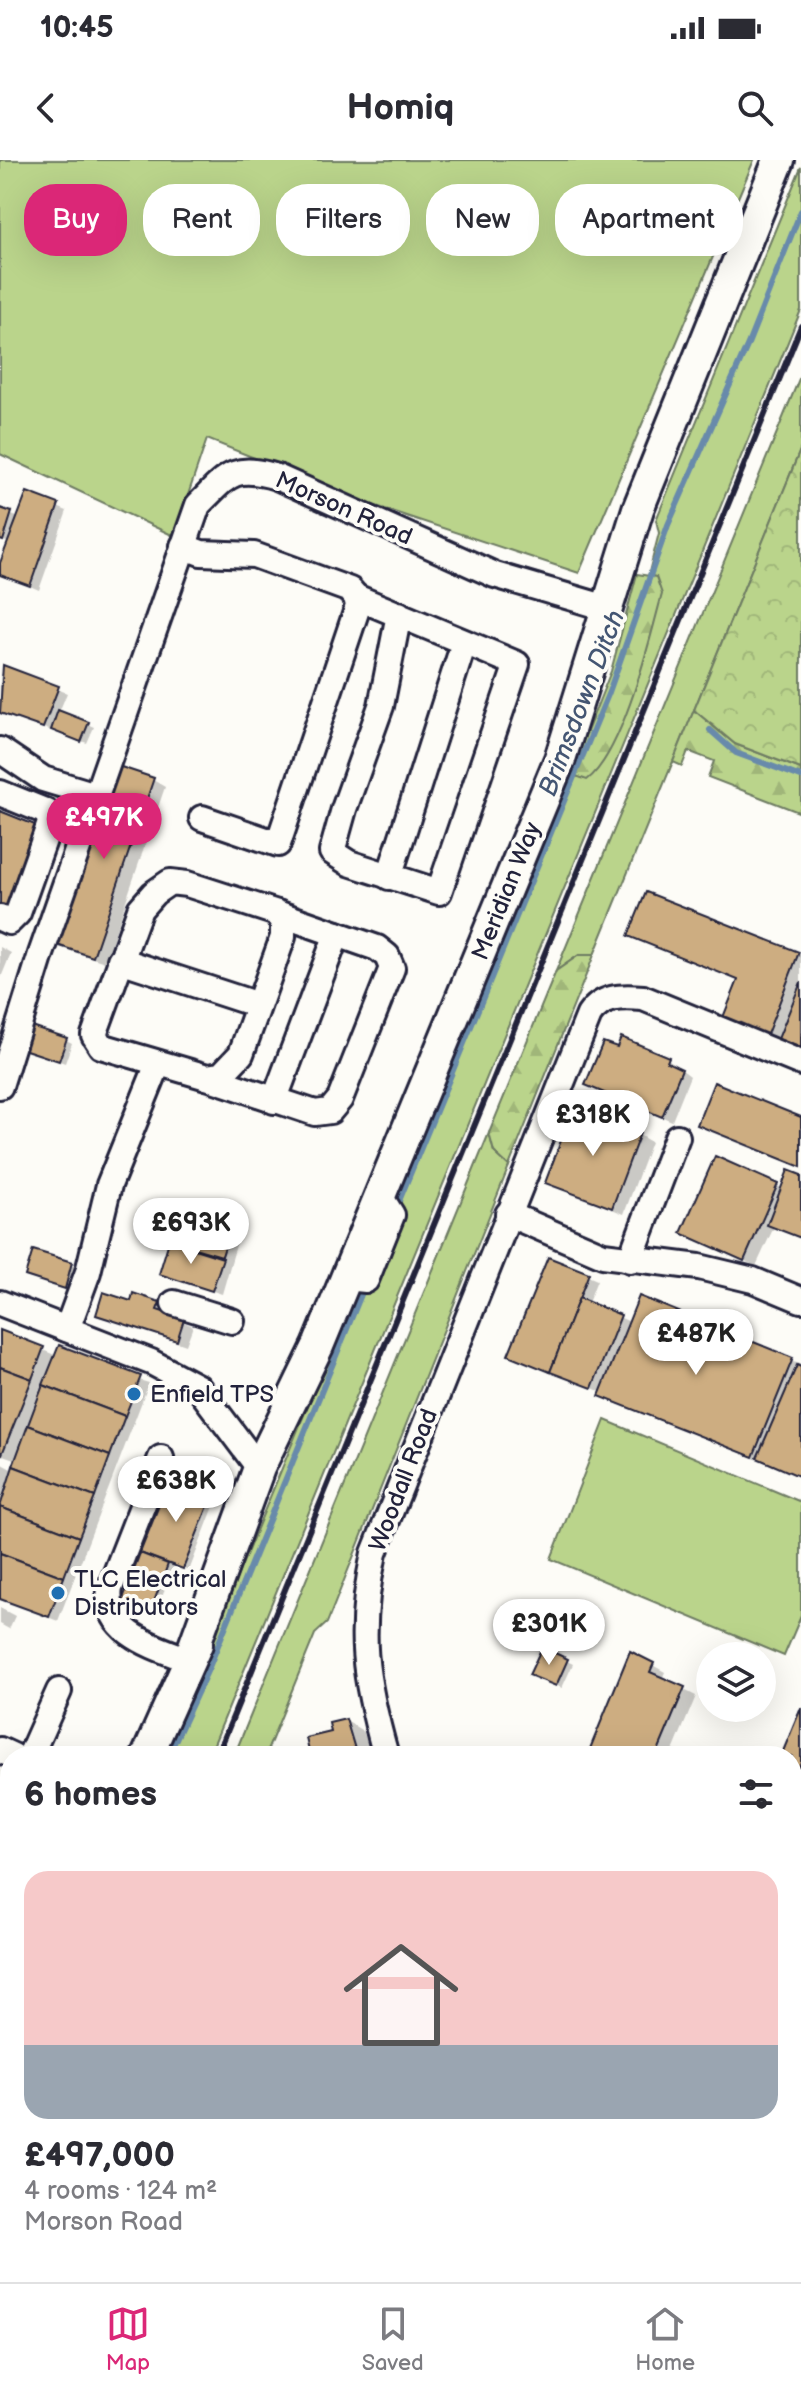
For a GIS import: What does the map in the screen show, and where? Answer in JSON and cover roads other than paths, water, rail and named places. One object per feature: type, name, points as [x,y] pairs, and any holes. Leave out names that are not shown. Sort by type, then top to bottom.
[{"type":"main road","name":"Meridian Way","points":[[189,1660],[259,1468],[318,1346],[560,759],[638,509],[779,160]]},
{"type":"main road","name":"Meridian Way","points":[[151,1746],[250,1533],[291,1433],[318,1346]]},
{"type":"street","name":"Morson Road","points":[[0,1086],[41,954],[198,505],[226,477],[250,469],[277,477],[495,575],[607,608]]},
{"type":"street","points":[[183,546],[201,553],[254,555],[276,575],[350,590],[356,597],[399,614],[464,643],[517,664],[439,892],[338,859],[332,852],[381,706],[399,614]]},
{"type":"street","points":[[202,818],[278,844],[358,606],[356,597]]},
{"type":"street","points":[[389,877],[464,643]]},
{"type":"street","points":[[0,750],[43,779],[96,795]]},
{"type":"street","points":[[0,793],[47,812],[50,823],[18,913],[9,922],[0,918]]},
{"type":"street","points":[[170,882],[187,884],[337,934],[377,948],[387,956],[392,968],[340,1099],[330,1111],[315,1113],[101,1046],[94,1035],[140,909],[154,893],[170,882]]},
{"type":"street","points":[[207,1077],[221,1075],[241,1054],[283,937],[283,923],[277,913]]},
{"type":"street","points":[[274,1101],[337,934]]},
{"type":"street","points":[[120,960],[258,1005]]},
{"type":"street","name":"Woodall Road","points":[[383,1746],[365,1675],[362,1638],[364,1601],[374,1553],[508,1214],[595,1005],[621,996],[643,998],[801,1063]]},
{"type":"street","points":[[67,1329],[88,1272],[109,1185],[158,1064]]},
{"type":"street","points":[[630,1260],[677,1137]]},
{"type":"street","points":[[508,1214],[603,1255],[699,1267],[753,1280],[801,1300]]},
{"type":"street","points":[[0,1303],[151,1362],[198,1387],[259,1468]]},
{"type":"street","points":[[174,1303],[232,1321]]},
{"type":"street","points":[[161,1458],[110,1588],[110,1608],[132,1636],[189,1660]]},
{"type":"street","points":[[34,1746],[59,1691]]},
{"type":"waterway","name":"Brimsdown Ditch","points":[[396,1208],[609,692],[668,525],[748,344],[801,211]]},
{"type":"waterway","points":[[710,730],[736,753],[801,777]]},
{"type":"waterway","name":"Brimsdown Ditch","points":[[173,1746],[209,1667],[364,1287]]},
{"type":"railway","points":[[221,1746],[801,326]]},
{"type":"place","name":"Enfield TPS","points":[[134,1394]]},
{"type":"place","name":"TLC Electrical Distributors","points":[[58,1593]]}]
